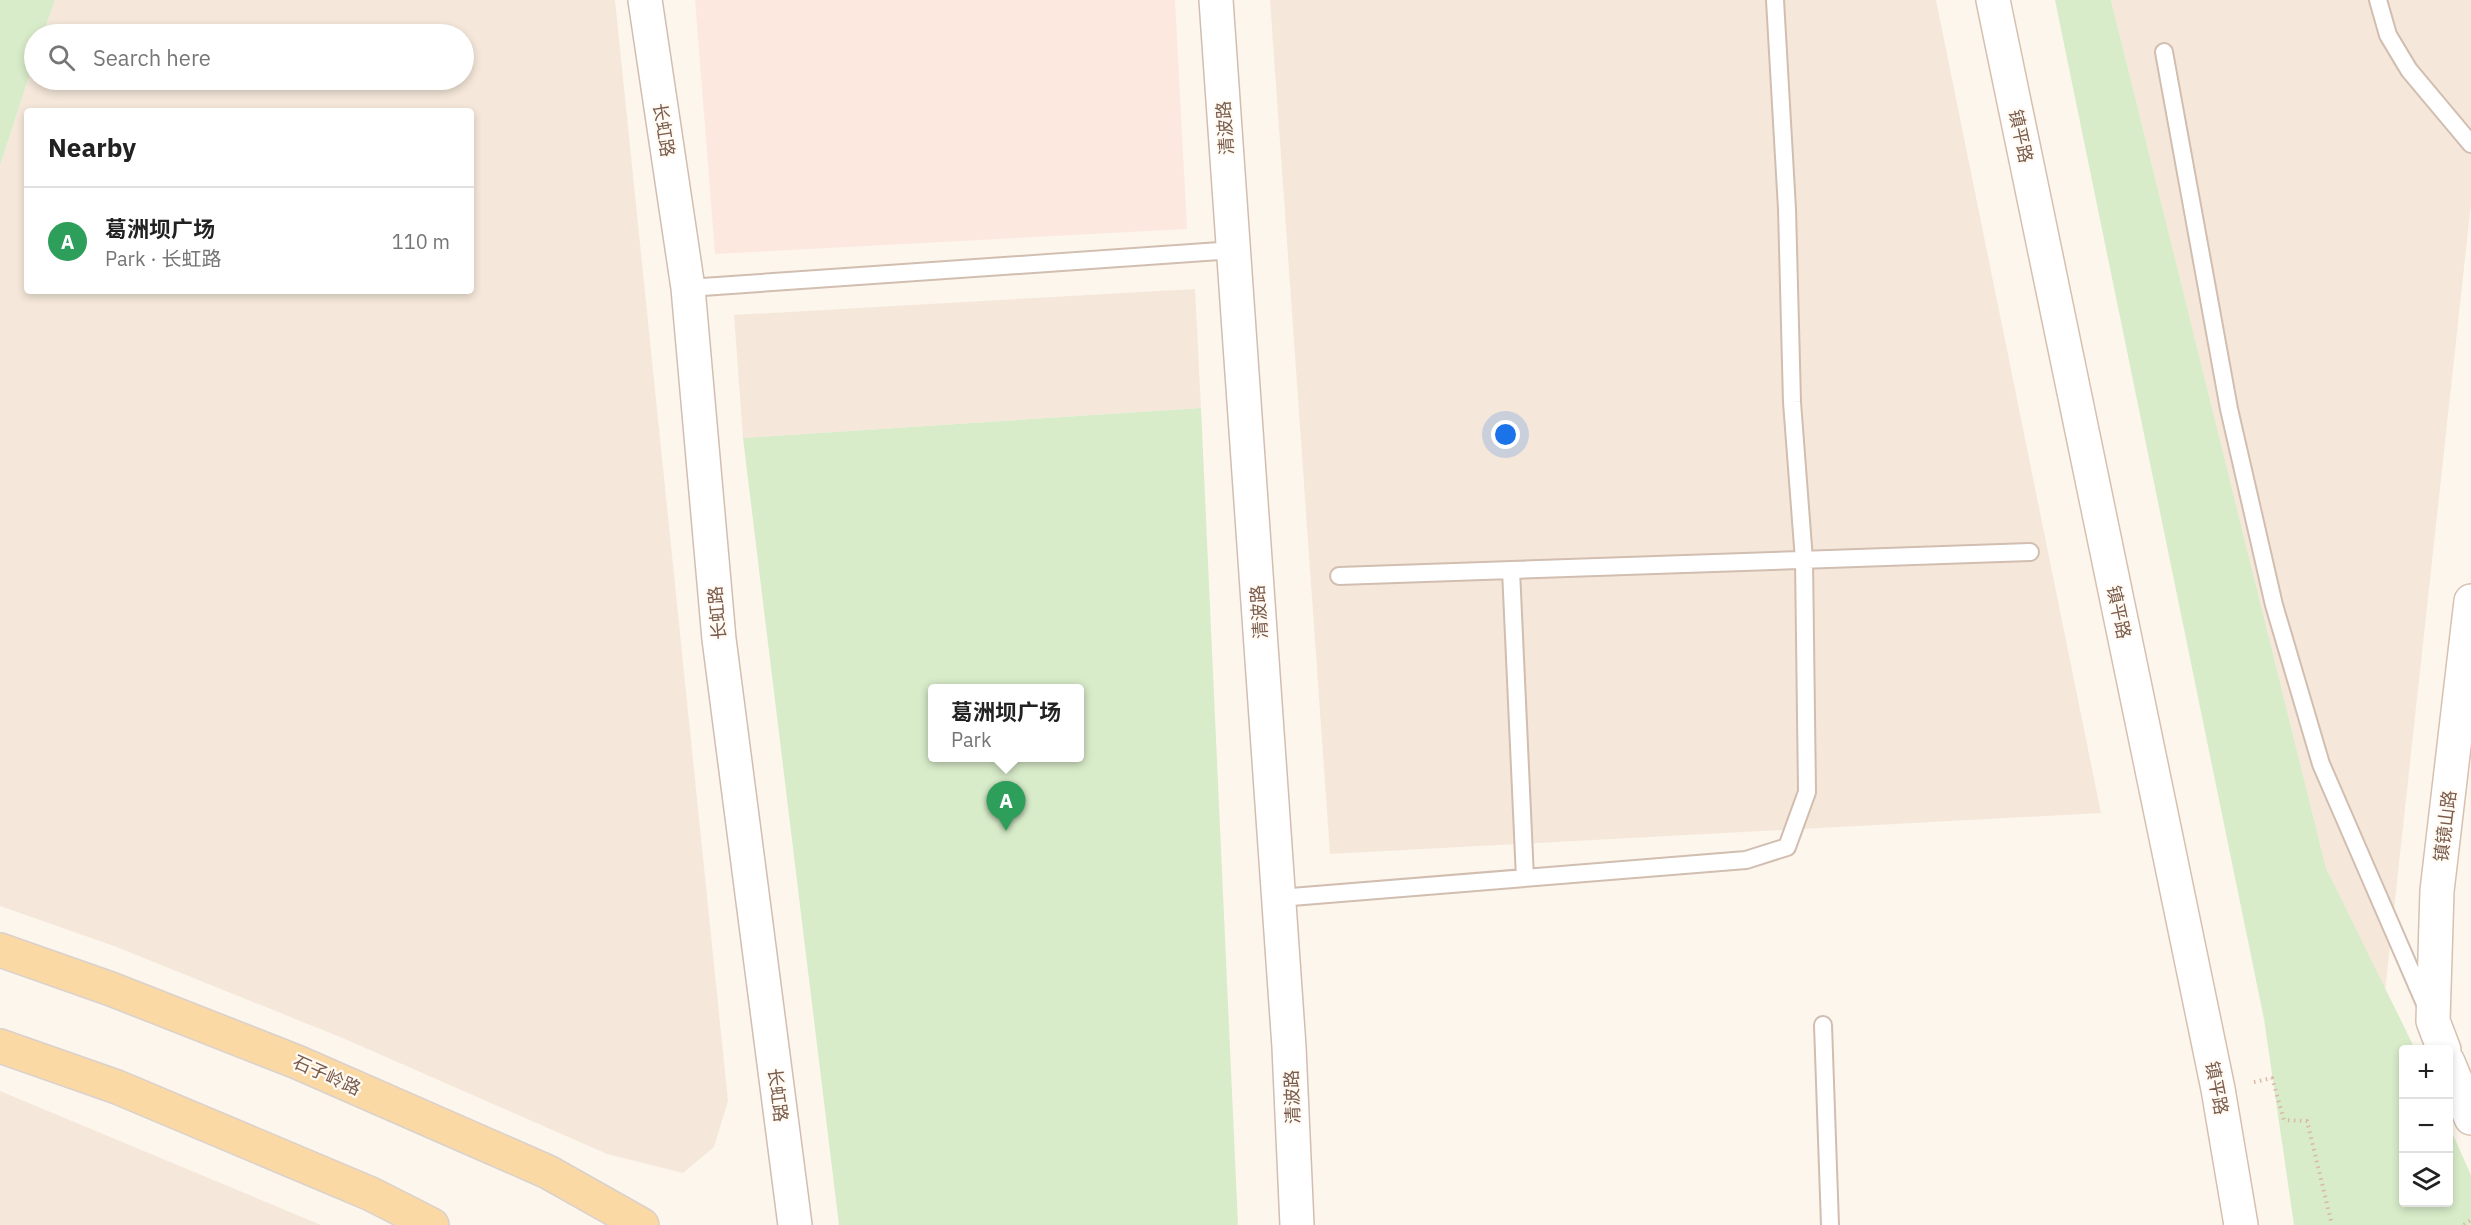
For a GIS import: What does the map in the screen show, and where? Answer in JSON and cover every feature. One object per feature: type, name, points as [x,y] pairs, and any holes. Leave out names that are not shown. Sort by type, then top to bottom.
[{"type":"main road","name":"石子岭路","points":[[0,950],[111,988],[297,1062],[548,1172],[642,1225]]},
{"type":"main road","points":[[0,1046],[117,1087],[371,1194],[432,1225]]},
{"type":"street","name":"长虹路","points":[[645,0],[688,288],[719,639],[795,1225]]},
{"type":"street","name":"清波路","points":[[1216,0],[1290,1047],[1297,1225]]},
{"type":"street","name":"镇平路","points":[[1993,0],[2218,1089],[2241,1225]]},
{"type":"street","name":"镇镜山路","points":[[2438,1035],[2437,891],[2471,601]]},
{"type":"street","points":[[2453,1074],[2471,1118]]},
{"type":"lane","points":[[1279,898],[1746,860],[1786,847],[1807,792],[1804,560],[1792,402],[1787,209],[1775,0]]},
{"type":"lane","points":[[2378,0],[2388,35],[2409,70],[2471,144]]},
{"type":"lane","points":[[2164,52],[2229,409],[2274,605],[2321,764],[2438,1035]]},
{"type":"lane","points":[[688,288],[1234,250]]},
{"type":"lane","points":[[1339,576],[2030,552]]},
{"type":"lane","points":[[1511,570],[1525,878]]},
{"type":"lane","points":[[1822,1025],[1830,1225]]},
{"type":"path","points":[[2218,1089],[2272,1078],[2284,1120],[2307,1121],[2332,1225]]},
{"type":"path","points":[[2464,1225],[2471,1220]]},
{"type":"shaded area","points":[[55,0],[615,0],[728,1101],[714,1147],[683,1173],[607,1154],[345,1039],[114,946],[0,906],[0,166],[25,90],[474,90],[474,24],[47,24]]},
{"type":"shaded area","points":[[695,0],[1175,0],[1187,229],[715,254]]},
{"type":"shaded area","points":[[1270,0],[1936,0],[2101,813],[1330,854]]},
{"type":"shaded area","points":[[2111,0],[2471,0],[2471,204],[2385,992],[2326,868]]},
{"type":"shaded area","points":[[1195,289],[1201,408],[743,438],[734,315]]},
{"type":"shaded area","points":[[0,1091],[321,1225],[0,1225]]},
{"type":"green space","points":[[0,0],[55,0],[47,24],[24,24],[25,90],[0,166]]},
{"type":"green space","points":[[2055,0],[2111,0],[2326,868],[2413,1045],[2399,1045],[2399,1207],[2453,1207],[2453,1135],[2471,1175],[2471,1225],[2294,1225],[2264,1019]]},
{"type":"green space","points":[[1201,408],[1238,1225],[839,1225],[743,438]]},
{"type":"place","name":"葛洲坝广场","points":[[1006,831]]}]
